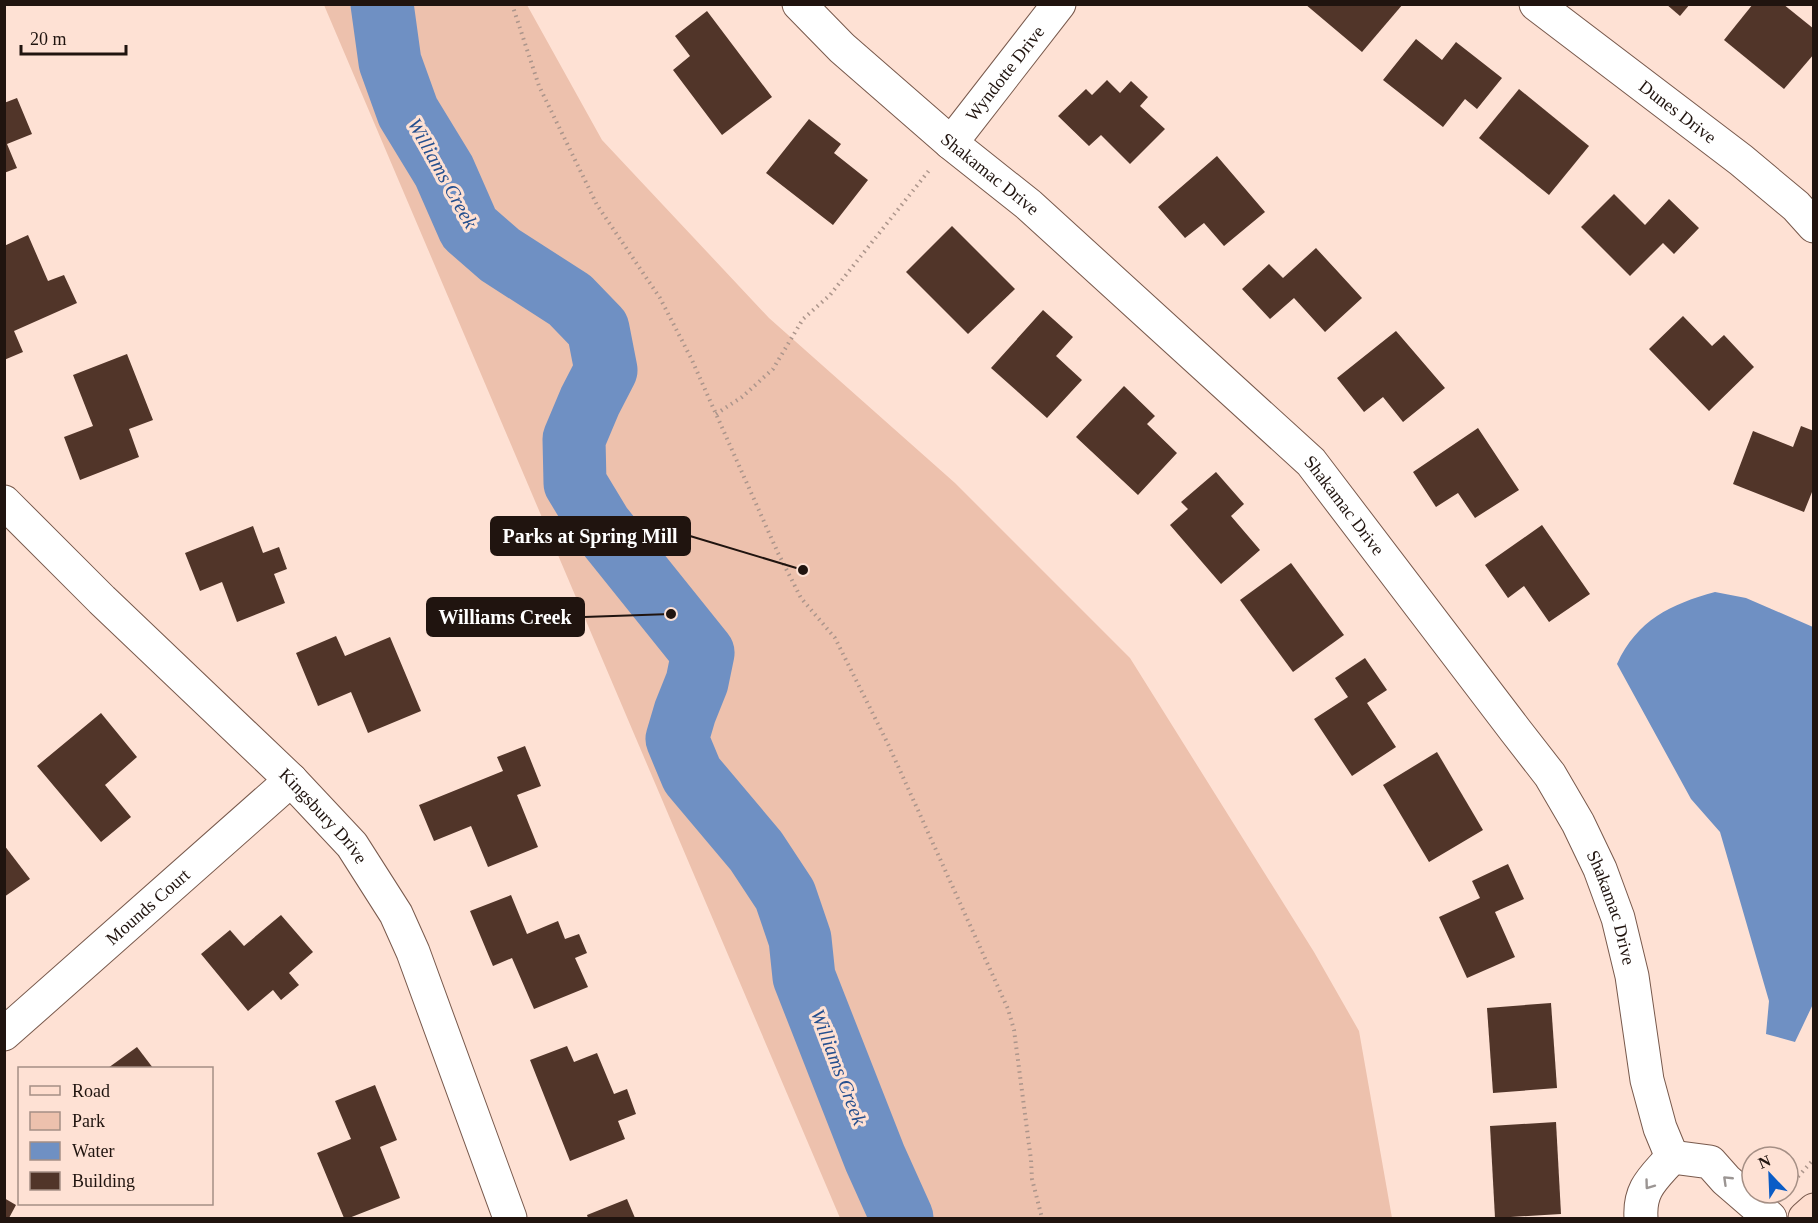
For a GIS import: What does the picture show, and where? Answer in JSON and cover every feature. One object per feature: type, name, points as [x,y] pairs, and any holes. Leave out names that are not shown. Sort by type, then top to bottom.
[{"type":"street","name":"Shakamac Drive","points":[[799,4],[842,48],[951,143],[1029,205],[1311,462],[1550,775],[1578,823],[1600,869],[1618,918],[1632,976],[1647,1080],[1660,1128],[1672,1157]]},
{"type":"street","name":"Wyndotte Drive","points":[[951,143],[1059,4]]},
{"type":"street","name":"Dunes Drive","points":[[1536,4],[1741,160],[1796,206],[1814,226]]},
{"type":"street","name":"Kingsbury Drive","points":[[4,502],[102,600],[291,780],[352,845],[396,914],[413,952],[510,1218]]},
{"type":"street","name":"Mounds Court","points":[[4,1034],[291,780]]},
{"type":"street","points":[[1641,1218],[1640,1209],[1644,1189],[1672,1157],[1710,1162],[1726,1180],[1770,1218]]},
{"type":"street","points":[[1805,1218],[1814,1210]]},
{"type":"path","points":[[512,4],[539,87],[597,205],[660,298],[691,358],[801,598],[836,638],[888,744],[1008,1009],[1016,1042],[1032,1179],[1042,1218]]},
{"type":"path","points":[[716,414],[742,397],[773,369],[803,319],[830,295],[951,143]]},
{"type":"path","points":[[1800,1174],[1814,1159]]},
{"type":"green space","points":[[324,5],[527,5],[602,140],[769,318],[955,483],[1130,658],[1314,952],[1359,1031],[1392,1218],[840,1218]]},
{"type":"water","points":[[1715,592],[1746,598],[1813,627],[1814,1002],[1795,1042],[1766,1034],[1769,1001],[1720,832],[1691,799],[1617,664],[1635,636],[1657,616],[1684,602]]},
{"type":"building","points":[[1305,4],[1403,4],[1362,52]]},
{"type":"building","points":[[1666,4],[1690,4],[1680,16]]},
{"type":"building","points":[[1753,4],[1783,4],[1814,29],[1814,54],[1784,89],[1724,40]]},
{"type":"building","points":[[707,11],[772,97],[722,135],[673,70],[690,56],[675,36]]},
{"type":"building","points":[[1416,39],[1442,60],[1456,42],[1502,78],[1477,109],[1465,99],[1443,127],[1383,80]]},
{"type":"building","points":[[1107,80],[1120,93],[1131,81],[1148,97],[1140,106],[1165,129],[1130,164],[1101,135],[1089,146],[1058,116],[1086,89],[1092,95]]},
{"type":"building","points":[[1519,89],[1589,146],[1549,195],[1479,138]]},
{"type":"building","points":[[17,98],[32,134],[7,144],[17,168],[4,173],[4,103]]},
{"type":"building","points":[[809,119],[841,144],[834,153],[868,180],[833,225],[766,173]]},
{"type":"building","points":[[1217,156],[1265,212],[1224,246],[1204,223],[1185,238],[1158,207]]},
{"type":"building","points":[[1614,194],[1645,225],[1669,199],[1699,228],[1674,254],[1663,243],[1630,276],[1581,227]]},
{"type":"building","points":[[952,226],[1015,289],[968,334],[906,272]]},
{"type":"building","points":[[28,235],[48,281],[64,275],[77,303],[14,331],[23,352],[4,360],[4,246]]},
{"type":"building","points":[[1316,248],[1362,298],[1325,332],[1294,298],[1270,319],[1242,289],[1269,264],[1283,278]]},
{"type":"building","points":[[1043,310],[1073,337],[1056,356],[1082,380],[1047,418],[991,368]]},
{"type":"building","points":[[1683,316],[1712,346],[1724,335],[1754,367],[1709,411],[1649,349]]},
{"type":"building","points":[[1396,331],[1445,388],[1403,422],[1383,397],[1364,412],[1337,378]]},
{"type":"building","points":[[127,354],[153,420],[129,429],[139,457],[80,480],[64,437],[93,426],[73,375]]},
{"type":"building","points":[[1124,386],[1155,416],[1147,424],[1177,453],[1138,495],[1076,437]]},
{"type":"building","points":[[1801,426],[1814,431],[1814,487],[1804,512],[1733,484],[1753,431],[1793,447]]},
{"type":"building","points":[[1478,428],[1519,490],[1475,518],[1458,493],[1436,507],[1413,472]]},
{"type":"building","points":[[1216,472],[1244,504],[1231,516],[1260,550],[1221,584],[1170,525],[1188,509],[1181,502]]},
{"type":"building","points":[[1542,525],[1590,594],[1549,622],[1524,586],[1508,598],[1485,565]]},
{"type":"building","points":[[253,526],[263,553],[279,547],[287,569],[274,574],[285,603],[237,622],[222,582],[200,591],[185,553]]},
{"type":"building","points":[[1291,563],[1344,635],[1293,672],[1240,600]]},
{"type":"building","points":[[336,636],[345,656],[390,637],[421,711],[368,733],[351,692],[318,706],[296,653]]},
{"type":"building","points":[[1365,658],[1387,690],[1367,703],[1396,747],[1352,776],[1314,719],[1348,697],[1335,678]]},
{"type":"building","points":[[101,713],[137,757],[105,785],[131,817],[101,842],[37,766]]},
{"type":"building","points":[[525,746],[541,786],[517,795],[538,847],[488,867],[471,826],[434,841],[419,805],[503,771],[497,757]]},
{"type":"building","points":[[1437,752],[1483,830],[1429,862],[1383,785]]},
{"type":"building","points":[[4,845],[30,879],[4,897]]},
{"type":"building","points":[[1508,864],[1524,899],[1495,912],[1515,957],[1467,978],[1439,917],[1480,898],[1472,881]]},
{"type":"building","points":[[511,895],[527,934],[558,921],[565,939],[579,934],[587,953],[575,958],[588,987],[534,1009],[512,958],[493,966],[470,911]]},
{"type":"building","points":[[281,915],[313,952],[289,973],[299,985],[281,1000],[273,990],[248,1011],[201,954],[230,930],[244,946]]},
{"type":"building","points":[[1551,1003],[1557,1088],[1493,1093],[1487,1008]]},
{"type":"building","points":[[567,1046],[574,1062],[597,1053],[614,1094],[627,1089],[636,1114],[618,1121],[625,1139],[570,1161],[530,1060]]},
{"type":"building","points":[[137,1047],[152,1067],[109,1067]]},
{"type":"building","points":[[375,1085],[397,1140],[380,1147],[400,1198],[344,1218],[317,1153],[351,1139],[335,1101]]},
{"type":"building","points":[[1556,1122],[1561,1214],[1495,1218],[1490,1126]]},
{"type":"building","points":[[4,1198],[16,1205],[9,1218],[4,1218]]},
{"type":"building","points":[[627,1199],[635,1218],[588,1218],[587,1215]]},
{"type":"waterway","name":"Williams Creek","points":[[382,4],[390,62],[408,112],[444,171],[469,228],[500,255],[570,300],[598,329],[606,370],[574,439],[575,483],[601,526],[703,653],[697,682],[677,739],[692,775],[756,851],[785,895],[800,939],[804,977],[875,1158],[902,1218]]},
{"type":"place","name":"Parks at Spring Mill","points":[[803,570]]},
{"type":"place","name":"Williams Creek","points":[[671,614]]}]
